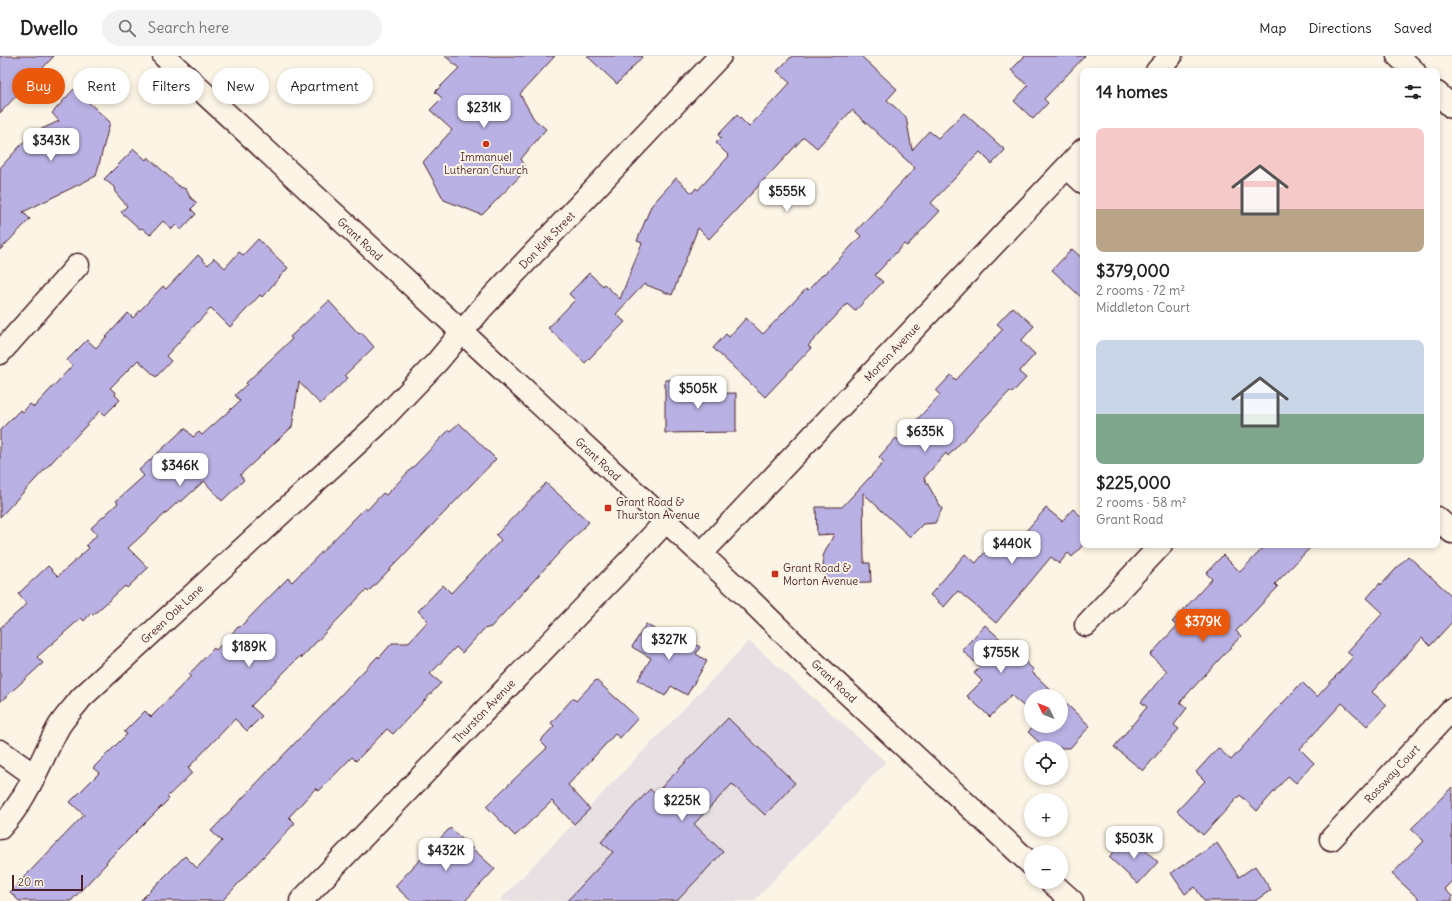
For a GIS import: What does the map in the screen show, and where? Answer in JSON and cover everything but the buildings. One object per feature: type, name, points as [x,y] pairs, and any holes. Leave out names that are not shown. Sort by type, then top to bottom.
[{"type":"street","name":"Grant Road","points":[[164,56],[666,521],[804,654],[1024,858]]},
{"type":"street","name":"Don Kirk Street","points":[[377,425],[437,362],[482,308],[720,56]]},
{"type":"street","points":[[1160,68],[1171,56]]},
{"type":"street","points":[[1398,56],[1411,68]]},
{"type":"street","points":[[1440,96],[1452,107]]},
{"type":"street","name":"Morton Avenue","points":[[701,554],[1080,153]]},
{"type":"street","points":[[1068,167],[1080,179]]},
{"type":"street","points":[[0,353],[78,265]]},
{"type":"street","name":"Green Oak Lane","points":[[0,828],[10,818],[35,776],[59,726],[81,698],[377,425]]},
{"type":"street","name":"Thurston Avenue","points":[[301,901],[666,521]]},
{"type":"street","points":[[1440,521],[1452,532]]},
{"type":"street","points":[[1086,625],[1157,548]]},
{"type":"street","name":"Rossway Court","points":[[1331,839],[1452,709]]},
{"type":"street","points":[[0,751],[35,776]]},
{"type":"street","points":[[1059,889],[1072,901]]},
{"type":"shaded area","points":[[749,641],[886,762],[754,901],[499,901]]},
{"type":"place","name":"Immanuel Lutheran Church","points":[[486,144]]},
{"type":"place","name":"Grant Road & Thurston Avenue","points":[[608,508]]},
{"type":"place","name":"Grant Road & Morton Avenue","points":[[775,574]]}]
